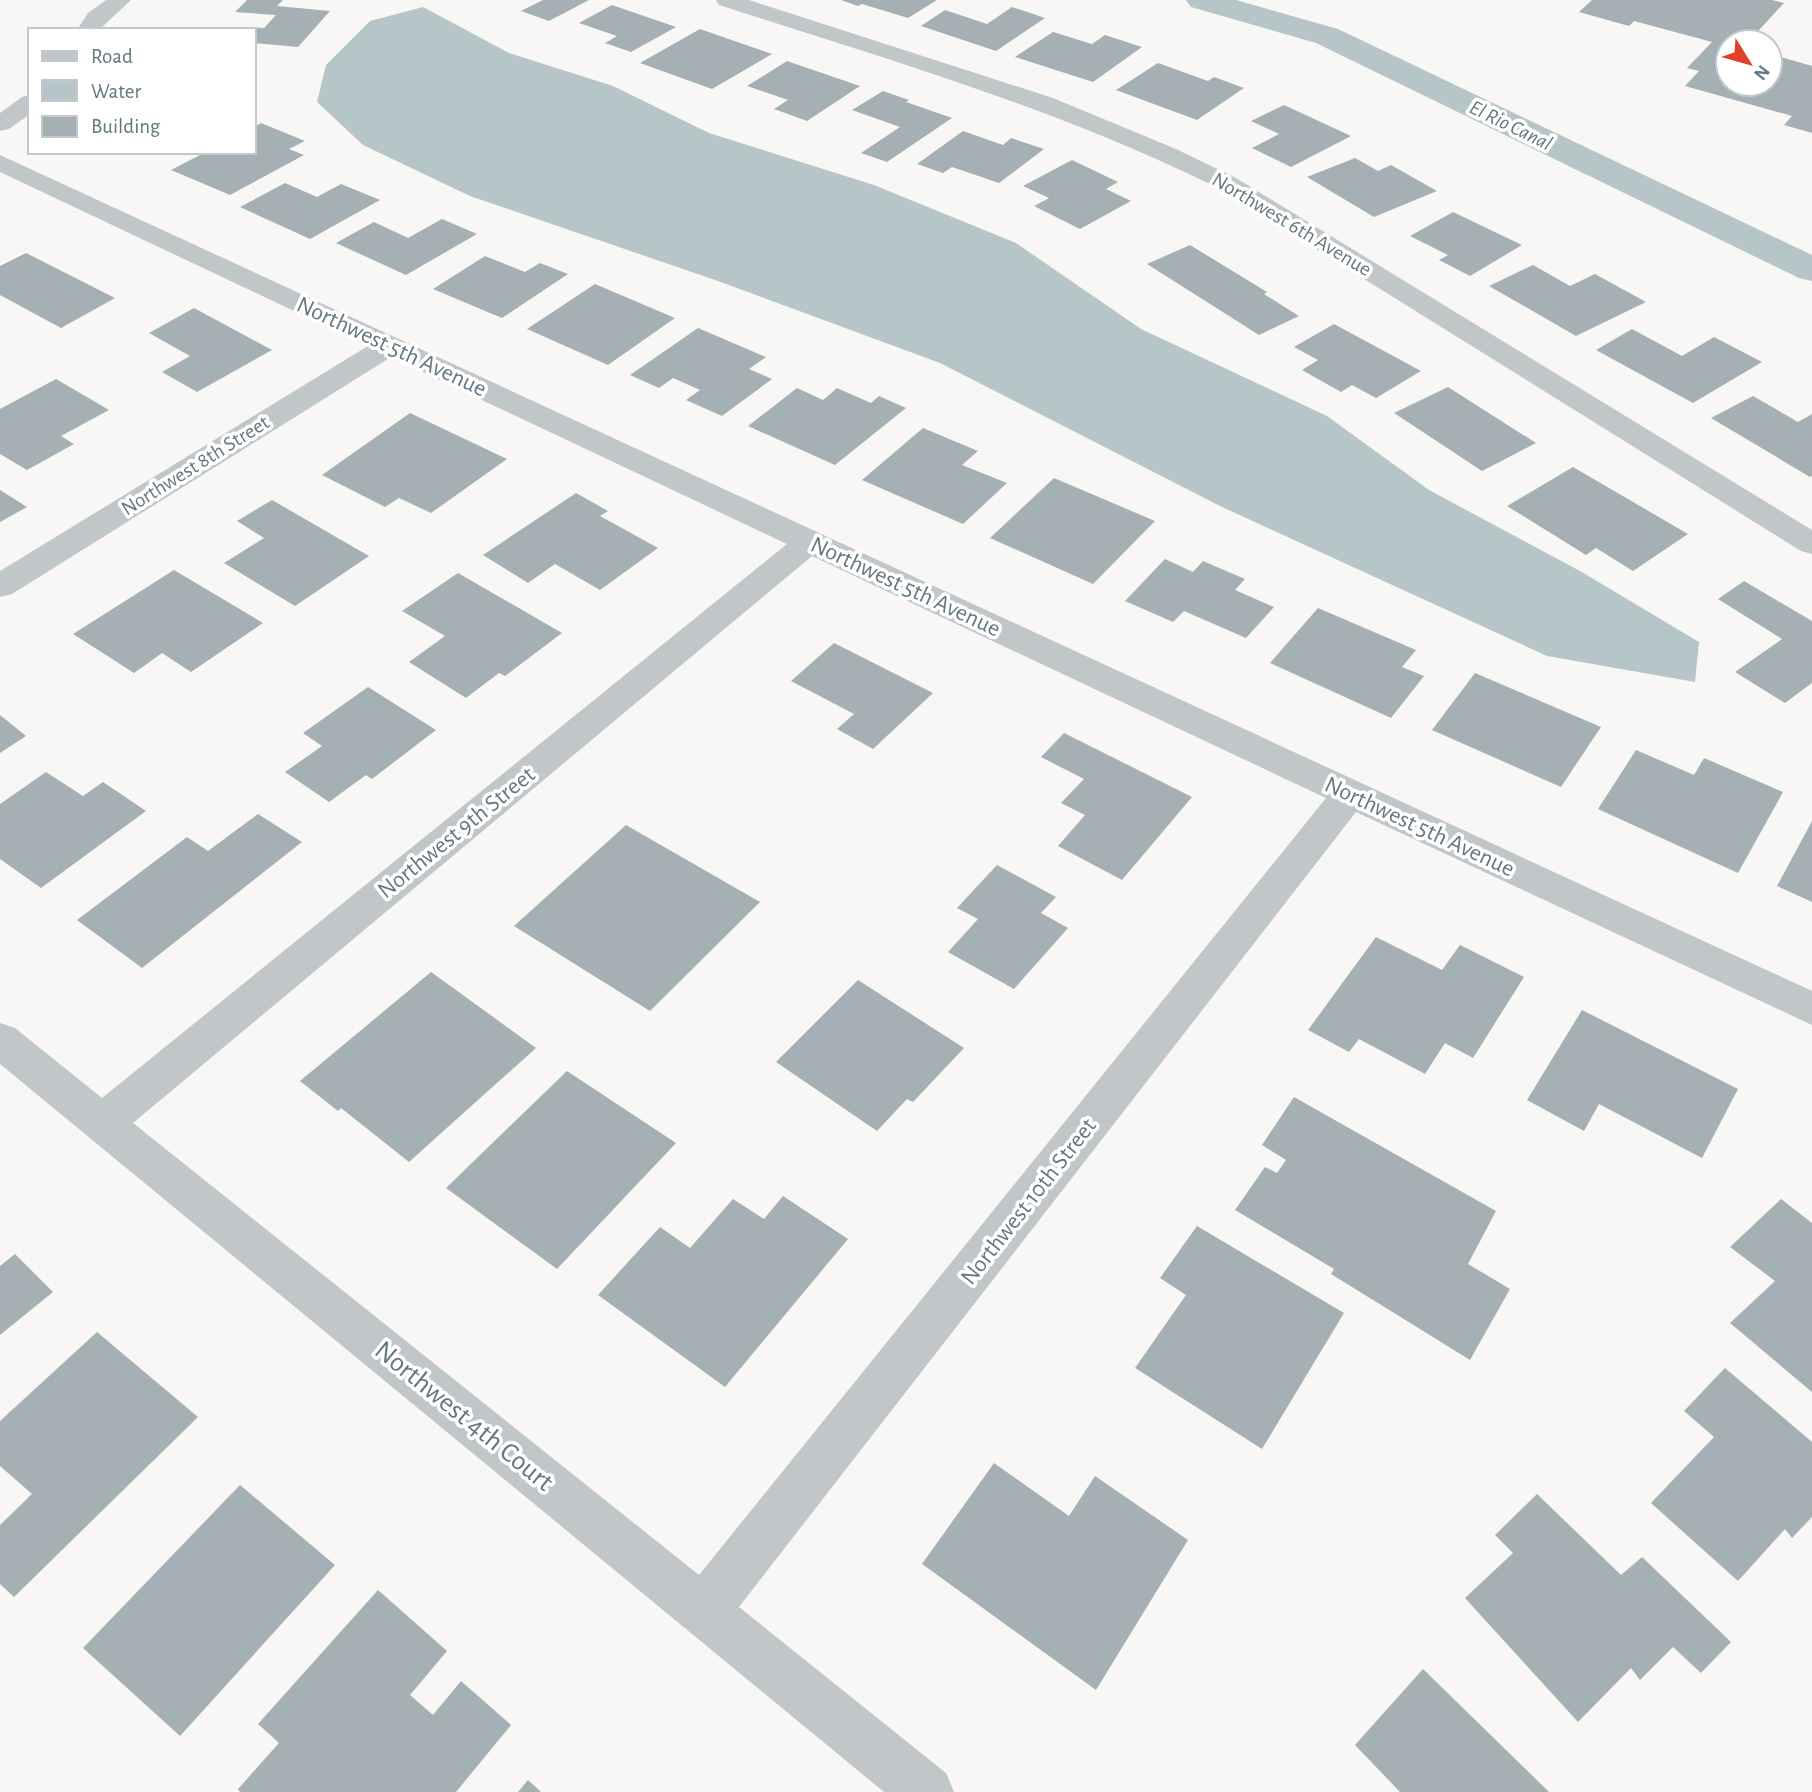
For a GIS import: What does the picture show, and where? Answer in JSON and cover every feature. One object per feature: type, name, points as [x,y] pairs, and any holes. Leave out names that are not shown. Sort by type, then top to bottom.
[{"type":"street","points":[[90,16],[120,0]]},
{"type":"street","name":"Northwest 6th Avenue","points":[[727,0],[1086,119],[1175,156],[1239,191],[1812,544]]},
{"type":"street","points":[[0,124],[28,103]]},
{"type":"street","name":"Northwest 5th Avenue","points":[[0,163],[1812,1009]]},
{"type":"street","name":"Northwest 8th Street","points":[[0,586],[390,345]]},
{"type":"street","name":"Northwest 9th Street","points":[[102,1123],[810,541]]},
{"type":"street","name":"Northwest 10th Street","points":[[705,1609],[1350,793]]},
{"type":"street","name":"Northwest 4th Court","points":[[0,1040],[705,1609],[927,1792]]},
{"type":"water","points":[[423,7],[509,53],[613,86],[709,133],[874,185],[1016,243],[1141,329],[1327,416],[1429,490],[1580,571],[1699,642],[1695,682],[1547,656],[1222,507],[940,363],[718,281],[470,196],[363,145],[317,102],[326,65],[370,21]]},
{"type":"building","points":[[247,0],[283,0],[277,6],[330,11],[298,47],[256,43],[256,28],[244,28],[245,27],[264,28],[276,15],[235,12]]},
{"type":"building","points":[[543,0],[589,0],[549,21],[521,11]]},
{"type":"building","points":[[841,0],[937,0],[908,18]]},
{"type":"building","points":[[1592,0],[1772,0],[1784,3],[1761,28],[1714,28],[1714,94],[1685,86],[1699,71],[1687,68],[1712,42],[1634,21],[1629,26],[1579,12]]},
{"type":"building","points":[[612,5],[676,27],[631,52],[605,43],[617,36],[579,23]]},
{"type":"building","points":[[1012,7],[1045,18],[996,51],[921,26],[945,10],[987,24]]},
{"type":"building","points":[[700,29],[772,54],[712,89],[640,63]]},
{"type":"building","points":[[1053,32],[1092,44],[1105,35],[1142,47],[1093,82],[1015,57]]},
{"type":"building","points":[[1784,58],[1812,66],[1812,133],[1784,125],[1792,116],[1728,98],[1784,98]]},
{"type":"building","points":[[787,61],[860,86],[807,121],[774,109],[788,100],[747,86]]},
{"type":"building","points":[[1158,63],[1208,81],[1214,77],[1244,88],[1197,120],[1116,90]]},
{"type":"building","points":[[883,91],[952,118],[887,162],[861,153],[900,127],[852,110]]},
{"type":"building","points":[[1284,105],[1351,136],[1291,167],[1252,148],[1279,134],[1251,121]]},
{"type":"building","points":[[261,123],[305,141],[289,149],[304,155],[230,195],[171,170],[202,154],[256,154],[256,126]]},
{"type":"building","points":[[963,131],[1003,145],[1011,138],[1044,149],[999,183],[952,167],[943,173],[917,164]]},
{"type":"building","points":[[1355,158],[1378,171],[1391,165],[1437,191],[1374,217],[1307,177]]},
{"type":"building","points":[[1072,160],[1118,182],[1106,189],[1131,201],[1080,229],[1034,206],[1049,198],[1023,186]]},
{"type":"building","points":[[285,183],[317,197],[341,184],[380,200],[310,239],[240,207]]},
{"type":"building","points":[[1453,212],[1522,245],[1470,276],[1439,260],[1448,255],[1410,236]]},
{"type":"building","points":[[442,219],[477,234],[406,275],[336,243],[374,222],[408,238]]},
{"type":"building","points":[[1190,245],[1267,292],[1264,294],[1299,316],[1259,335],[1147,264]]},
{"type":"building","points":[[26,253],[115,298],[61,328],[0,295],[0,266]]},
{"type":"building","points":[[485,256],[525,272],[540,263],[568,274],[502,318],[433,289]]},
{"type":"building","points":[[1533,265],[1570,286],[1595,274],[1646,302],[1576,336],[1489,286]]},
{"type":"building","points":[[595,284],[675,318],[608,365],[527,329]]},
{"type":"building","points":[[194,308],[272,350],[197,392],[162,372],[190,356],[149,333]]},
{"type":"building","points":[[1334,324],[1421,371],[1376,398],[1352,385],[1341,392],[1302,370],[1318,360],[1294,347]]},
{"type":"building","points":[[698,328],[766,357],[749,369],[772,379],[722,416],[686,400],[700,390],[673,378],[659,388],[630,375]]},
{"type":"building","points":[[1632,329],[1682,356],[1714,337],[1762,362],[1693,403],[1596,350]]},
{"type":"building","points":[[56,379],[109,410],[61,436],[74,444],[27,470],[0,454],[0,409]]},
{"type":"building","points":[[1448,387],[1536,443],[1482,471],[1394,413]]},
{"type":"building","points":[[797,388],[823,400],[837,388],[871,403],[879,396],[906,408],[835,465],[748,426]]},
{"type":"building","points":[[1753,396],[1798,422],[1812,414],[1812,476],[1711,418]]},
{"type":"building","points":[[410,413],[507,459],[431,513],[399,498],[385,507],[322,475]]},
{"type":"building","points":[[923,428],[978,451],[962,465],[1007,483],[963,524],[862,480]]},
{"type":"building","points":[[1573,467],[1688,534],[1633,571],[1596,548],[1586,555],[1507,506]]},
{"type":"building","points":[[1054,478],[1155,521],[1093,584],[990,538]]},
{"type":"building","points":[[0,490],[27,507],[0,522]]},
{"type":"building","points":[[576,493],[608,511],[600,516],[658,548],[600,590],[555,564],[528,583],[483,555]]},
{"type":"building","points":[[272,500],[369,556],[295,606],[224,563],[264,538],[237,521]]},
{"type":"building","points":[[1165,559],[1193,572],[1203,561],[1245,579],[1235,590],[1274,607],[1246,638],[1184,611],[1173,622],[1125,601]]},
{"type":"building","points":[[174,570],[263,623],[191,672],[162,653],[134,673],[73,634]]},
{"type":"building","points":[[458,573],[562,633],[505,676],[499,673],[466,698],[409,662],[445,636],[402,611]]},
{"type":"building","points":[[1744,581],[1812,621],[1812,683],[1785,703],[1735,672],[1782,639],[1718,599]]},
{"type":"building","points":[[1318,608],[1416,650],[1402,667],[1424,676],[1391,718],[1270,663]]},
{"type":"building","points":[[834,643],[933,693],[873,749],[837,729],[854,714],[791,681]]},
{"type":"building","points":[[1475,673],[1601,727],[1561,787],[1432,730]]},
{"type":"building","points":[[368,687],[436,730],[372,779],[366,775],[329,802],[285,772],[322,746],[303,733]]},
{"type":"building","points":[[0,715],[26,736],[0,753]]},
{"type":"building","points":[[1064,733],[1192,797],[1122,880],[1058,846],[1085,815],[1061,803],[1084,779],[1041,757]]},
{"type":"building","points":[[1636,750],[1694,775],[1704,758],[1783,792],[1738,873],[1598,809]]},
{"type":"building","points":[[46,772],[83,796],[103,782],[146,811],[41,888],[0,859],[0,804]]},
{"type":"building","points":[[258,814],[302,842],[142,968],[77,920],[187,837],[208,851]]},
{"type":"building","points":[[1812,821],[1812,902],[1777,886]]},
{"type":"building","points":[[626,825],[760,902],[650,1011],[514,926]]},
{"type":"building","points":[[997,865],[1056,897],[1041,913],[1068,928],[1014,989],[948,952],[978,919],[957,908]]},
{"type":"building","points":[[1376,937],[1442,970],[1460,945],[1524,977],[1473,1058],[1445,1043],[1425,1074],[1359,1039],[1349,1052],[1308,1030]]},
{"type":"building","points":[[431,972],[536,1048],[409,1162],[341,1108],[338,1111],[300,1081]]},
{"type":"building","points":[[858,980],[964,1048],[913,1102],[907,1099],[877,1131],[776,1062]]},
{"type":"building","points":[[1582,1010],[1738,1089],[1702,1158],[1599,1104],[1584,1131],[1527,1100]]},
{"type":"building","points":[[567,1071],[676,1143],[557,1269],[446,1188]]},
{"type":"building","points":[[1294,1097],[1496,1211],[1468,1264],[1510,1289],[1470,1360],[1331,1274],[1334,1269],[1235,1210],[1265,1167],[1277,1173],[1286,1160],[1262,1145]]},
{"type":"building","points":[[783,1196],[848,1239],[725,1387],[598,1295],[660,1227],[690,1248],[733,1199],[764,1219]]},
{"type":"building","points":[[1781,1199],[1812,1223],[1812,1392],[1730,1323],[1775,1281],[1730,1247]]},
{"type":"building","points":[[1197,1226],[1344,1313],[1262,1449],[1135,1368],[1186,1295],[1160,1278]]},
{"type":"building","points":[[15,1254],[53,1292],[0,1335],[0,1266]]},
{"type":"building","points":[[97,1332],[198,1417],[14,1597],[0,1584],[0,1525],[32,1494],[0,1466],[0,1421]]},
{"type":"building","points":[[1725,1368],[1812,1442],[1812,1517],[1792,1538],[1785,1529],[1738,1581],[1651,1503],[1714,1437],[1684,1411]]},
{"type":"building","points":[[994,1463],[1069,1516],[1095,1476],[1188,1540],[1096,1690],[922,1564]]},
{"type":"building","points":[[240,1485],[335,1565],[180,1736],[83,1648]]},
{"type":"building","points":[[1537,1494],[1621,1575],[1642,1557],[1731,1642],[1701,1673],[1673,1647],[1640,1680],[1631,1668],[1578,1722],[1465,1598],[1513,1553],[1495,1535]]},
{"type":"building","points":[[378,1590],[447,1651],[410,1695],[433,1715],[461,1681],[511,1725],[456,1792],[240,1792],[238,1789],[279,1743],[258,1724]]},
{"type":"building","points":[[1423,1669],[1549,1792],[1400,1792],[1355,1745]]},
{"type":"building","points":[[528,1780],[541,1792],[518,1792]]},
{"type":"waterway","name":"El Rio Canal","points":[[1202,0],[1327,36],[1812,270]]}]
